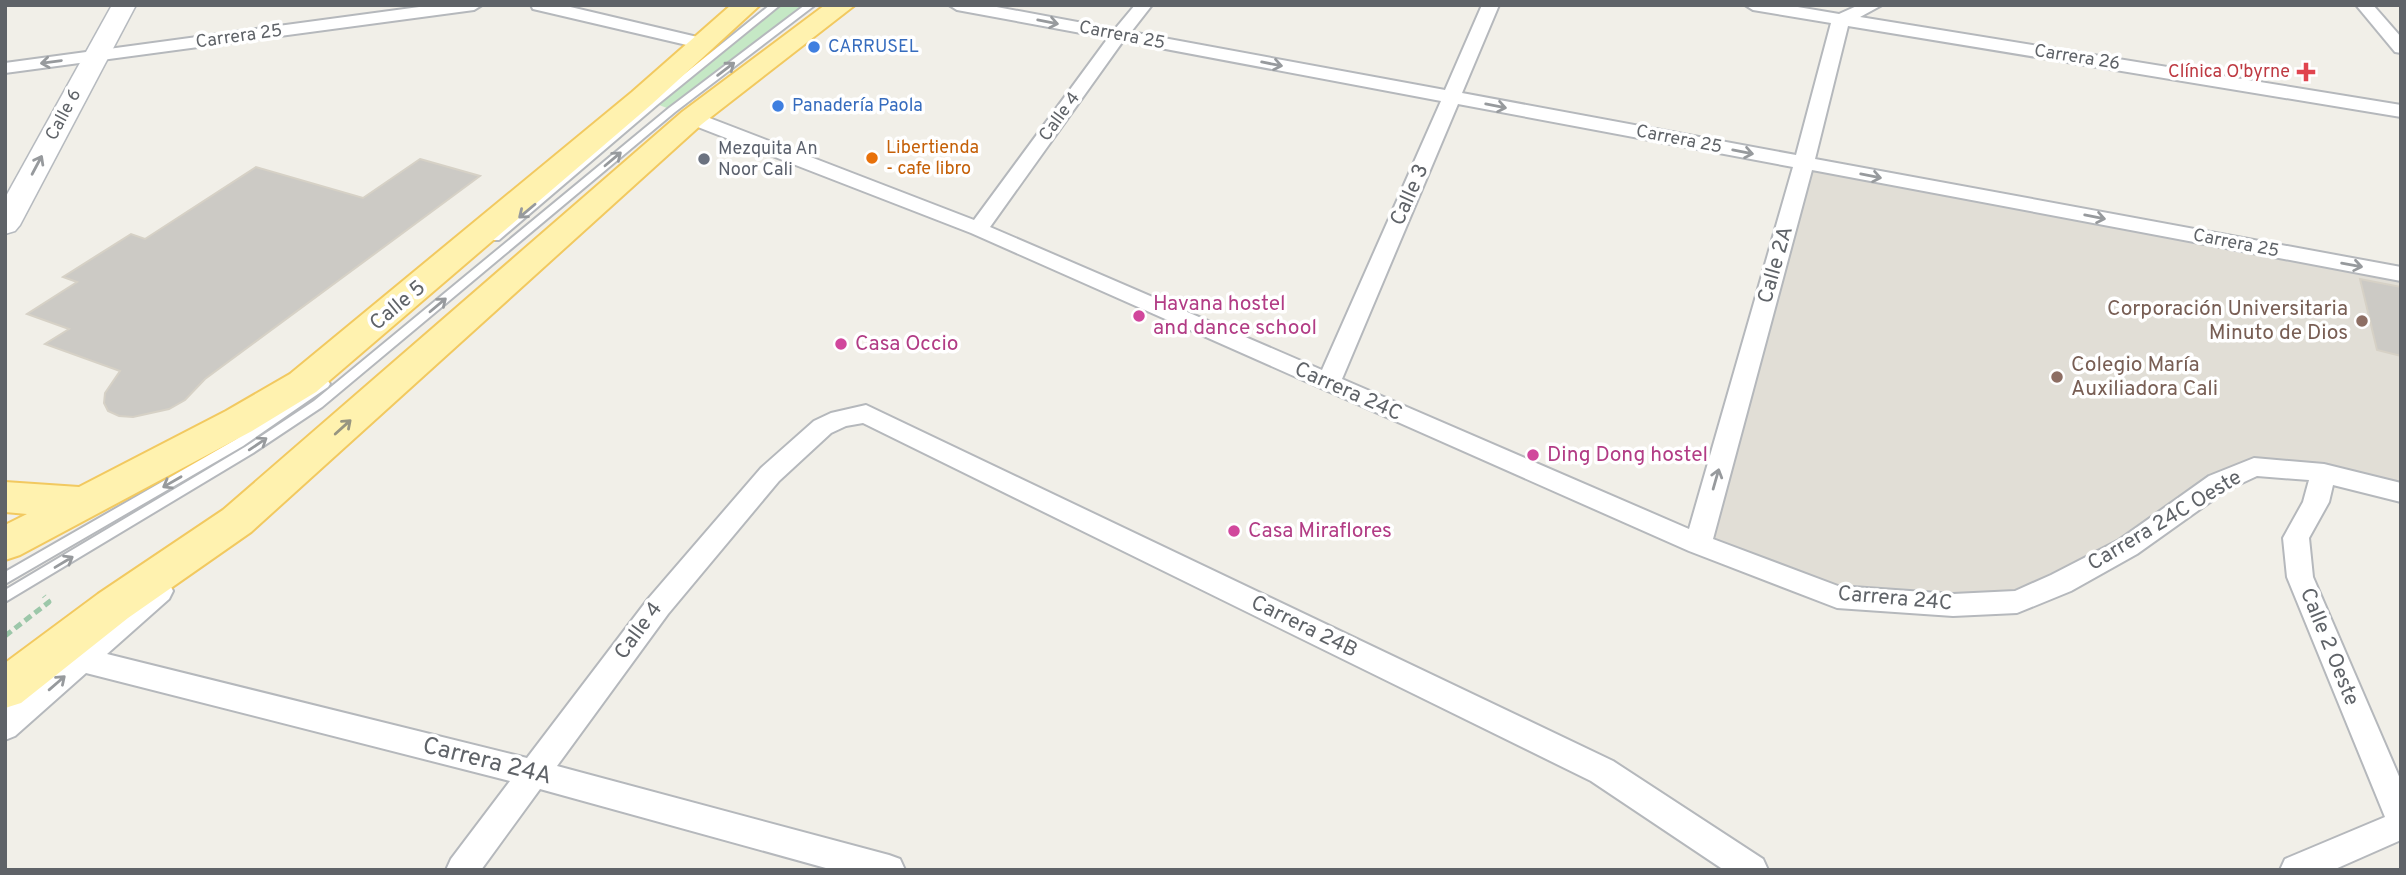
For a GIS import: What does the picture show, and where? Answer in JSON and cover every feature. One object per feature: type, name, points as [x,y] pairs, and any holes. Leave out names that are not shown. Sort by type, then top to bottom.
[{"type":"main road","name":"Calle 6","points":[[5,225],[124,5]]},
{"type":"main road","name":"Calle 5","points":[[5,544],[264,408],[320,371],[747,5]]},
{"type":"main road","points":[[5,689],[114,606],[237,522],[692,118],[842,5]]},
{"type":"main road","points":[[5,497],[83,503]]},
{"type":"street","name":"Carrera 25","points":[[5,68],[474,5]]},
{"type":"street","points":[[539,5],[704,44]]},
{"type":"street","name":"Carrera 25","points":[[957,5],[2401,274]]},
{"type":"street","name":"Calle 4","points":[[978,229],[1119,35],[1144,5]]},
{"type":"street","name":"Calle 3","points":[[1328,384],[1491,5]]},
{"type":"street","name":"Carrera 26","points":[[1753,5],[2401,111]]},
{"type":"street","points":[[1841,19],[1874,5]]},
{"type":"street","points":[[2364,5],[2401,48]]},
{"type":"street","name":"Calle 2A","points":[[1698,544],[1804,163],[1841,19]]},
{"type":"street","name":"Carrera 24C","points":[[692,118],[978,229],[1698,544],[1837,597],[1953,605],[2017,602]]},
{"type":"street","name":"Carrera 24B","points":[[842,416],[866,414],[1602,771],[1752,870]]},
{"type":"street","name":"Calle 4","points":[[462,870],[674,583],[756,491],[808,439],[842,416]]},
{"type":"street","name":"Carrera 24C Oeste","points":[[2017,602],[2061,583],[2127,547],[2218,483],[2253,467],[2304,470],[2401,493]]},
{"type":"street","name":"Calle 2 Oeste","points":[[2324,474],[2316,502],[2296,538],[2301,577],[2401,818]]},
{"type":"street","points":[[5,727],[237,522]]},
{"type":"street","name":"Carrera 24A","points":[[83,660],[535,774],[889,870]]},
{"type":"street","points":[[2296,870],[2401,825]]},
{"type":"lane","points":[[485,247],[654,103],[776,5]]},
{"type":"lane","points":[[5,597],[249,450],[317,404],[672,110],[811,5]]},
{"type":"lane","points":[[5,579],[239,443],[309,397],[433,292]]},
{"type":"shaded area","name":"Colegio María Auxiliadora Cali","points":[[1804,163],[2401,274],[2401,493],[2253,467],[2017,602],[1837,597],[1698,544]]},
{"type":"green space","points":[[776,5],[811,5],[672,110],[654,103]]},
{"type":"building","points":[[420,159],[480,176],[205,379],[185,400],[169,409],[133,417],[119,416],[108,411],[104,403],[105,393],[120,371],[45,344],[69,329],[27,314],[77,282],[63,277],[131,234],[145,239],[256,167],[363,198]]},
{"type":"building","points":[[2360,279],[2401,287],[2401,356],[2377,350]]},
{"type":"place","name":"CARRUSEL","points":[[814,47]]},
{"type":"place","name":"Clínica O'byrne","points":[[2306,72]]},
{"type":"place","name":"Panadería Paola","points":[[778,106]]},
{"type":"place","name":"Libertienda - cafe libro","points":[[872,158]]},
{"type":"place","name":"Mezquita An Noor Cali","points":[[704,159]]},
{"type":"place","name":"Havana hostel and dance school","points":[[1139,316]]},
{"type":"place","name":"Corporación Universitaria Minuto de Dios","points":[[2362,321]]},
{"type":"place","name":"Casa Occio","points":[[841,344]]},
{"type":"place","name":"Colegio María Auxiliadora Cali","points":[[2057,377]]},
{"type":"place","name":"Ding Dong hostel","points":[[1533,455]]},
{"type":"place","name":"Casa Miraflores","points":[[1234,531]]}]
